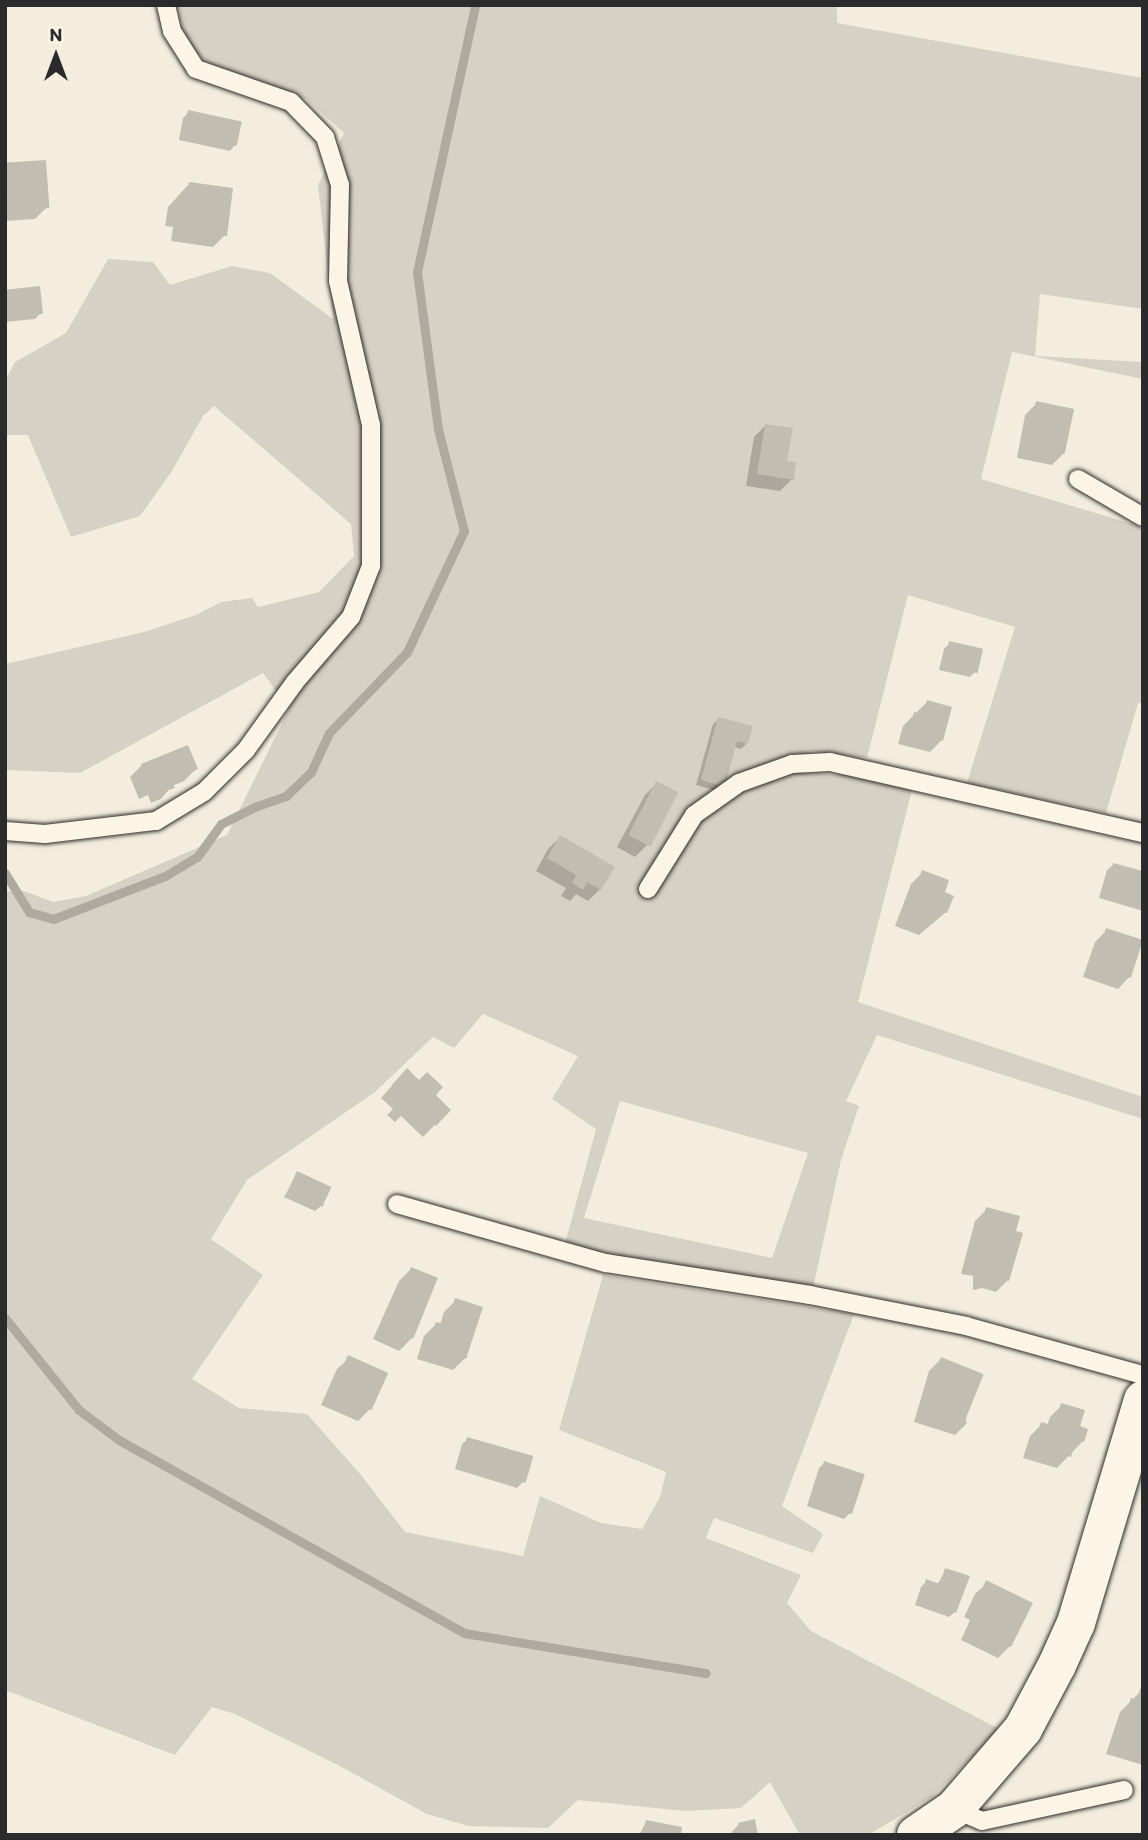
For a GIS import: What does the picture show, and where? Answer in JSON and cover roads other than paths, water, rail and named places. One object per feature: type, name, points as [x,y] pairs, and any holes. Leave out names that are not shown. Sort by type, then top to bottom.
[{"type":"street","points":[[916,1835],[954,1809],[1023,1729],[1057,1665],[1076,1623],[1143,1400]]},
{"type":"lane","points":[[5,831],[45,834],[156,821],[204,792],[246,750],[295,681],[351,617],[371,566],[371,425],[338,281],[340,185],[326,136],[291,102],[196,69],[172,31],[166,5]]},
{"type":"lane","points":[[1078,479],[1143,517]]},
{"type":"lane","points":[[648,889],[694,815],[739,783],[792,764],[830,762],[1143,833]]},
{"type":"lane","points":[[397,1204],[606,1263],[810,1295],[966,1326],[1143,1375]]},
{"type":"lane","points":[[954,1809],[982,1821],[1124,1790]]},
{"type":"waterway","points":[[5,873],[29,912],[53,919],[165,876],[197,857],[221,824],[254,807],[286,796],[311,772],[329,733],[407,652],[464,531],[438,429],[417,272],[475,5]]},
{"type":"waterway","points":[[5,1318],[79,1410],[119,1440],[464,1633],[706,1673]]}]
